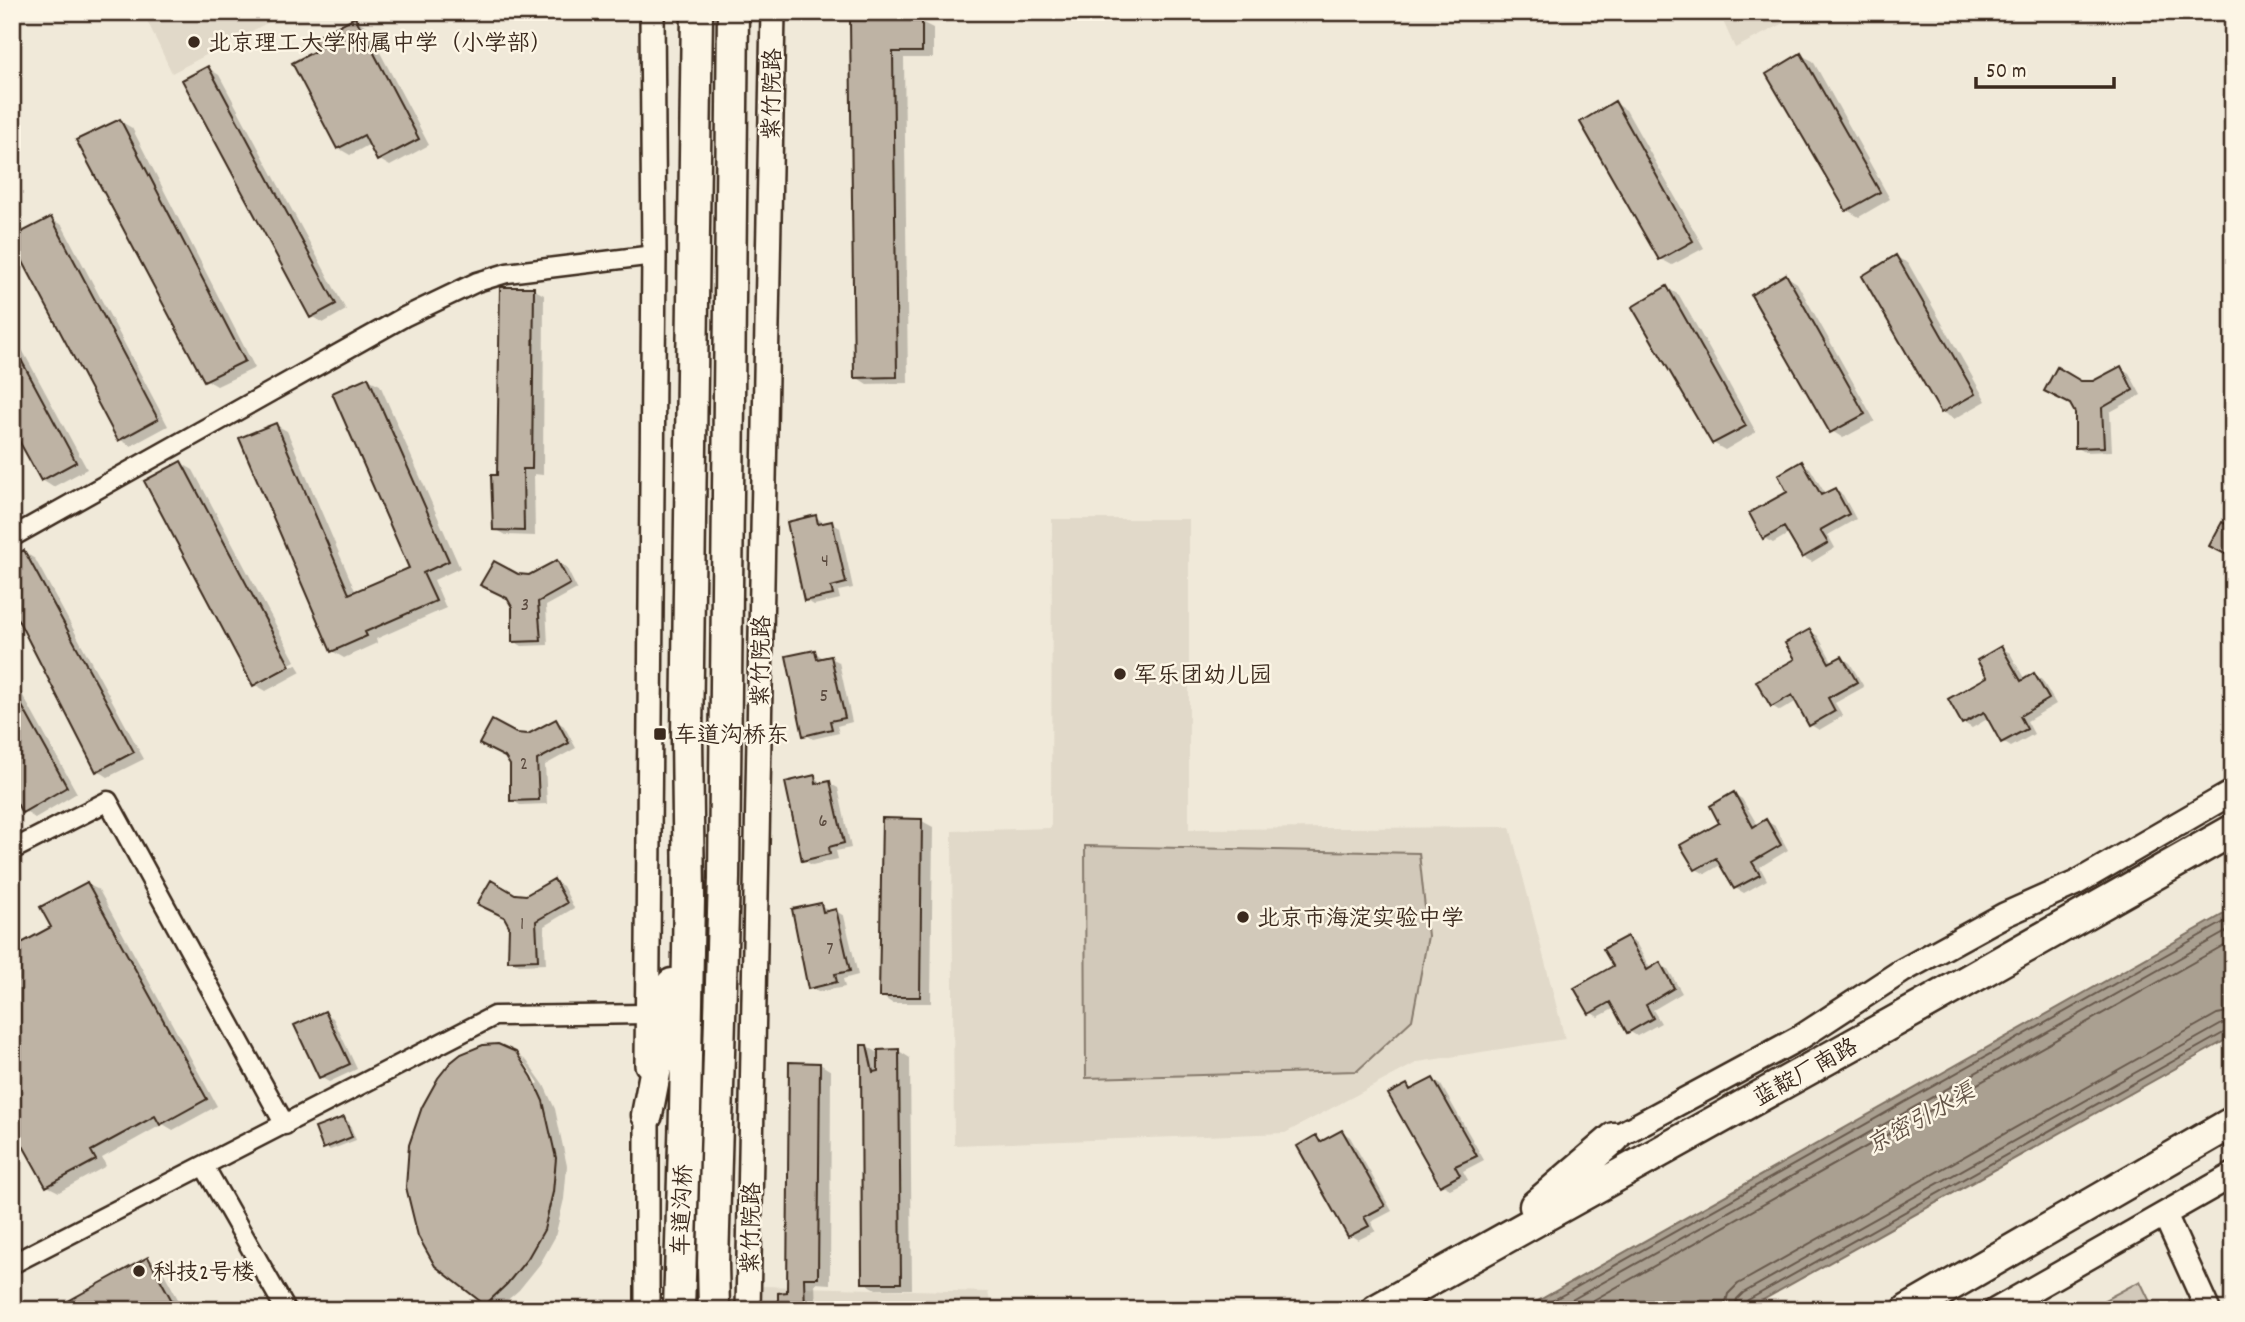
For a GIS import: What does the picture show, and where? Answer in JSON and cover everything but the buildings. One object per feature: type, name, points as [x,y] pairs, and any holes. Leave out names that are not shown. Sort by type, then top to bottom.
[{"type":"highway","points":[[681,12],[697,65]]},
{"type":"highway","points":[[648,1115],[689,898],[687,736],[697,12]]},
{"type":"highway","name":"紫竹院路","points":[[713,1263],[724,878],[733,12]]},
{"type":"highway","name":"蓝靛厂南路","points":[[1376,1310],[2233,830]]},
{"type":"highway","name":"车道沟桥","points":[[679,1310],[689,898]]},
{"type":"highway","points":[[1908,1310],[2233,1122]]},
{"type":"highway","points":[[1487,1247],[1614,1138]]},
{"type":"highway","points":[[713,1263],[734,1310]]},
{"type":"highway","name":"车道沟桥","points":[[713,1263],[714,1310]]},
{"type":"street","points":[[646,1310],[654,255],[652,12]]},
{"type":"street","name":"紫竹院路","points":[[748,1310],[773,12]]},
{"type":"street","points":[[12,537],[404,317],[477,282],[507,273],[654,255]]},
{"type":"street","name":"蓝靛厂南路","points":[[1614,1138],[1801,1037],[1902,971],[2004,915],[2076,883],[2233,792]]},
{"type":"street","points":[[12,850],[108,801],[285,1125]]},
{"type":"street","points":[[13,1263],[494,1016],[647,1014]]},
{"type":"street","points":[[204,1166],[286,1310]]},
{"type":"street","points":[[1996,1310],[2233,1175]]},
{"type":"street","points":[[2165,1215],[2208,1310]]},
{"type":"shaded area","name":"北京理工大学附属中学（小学部）","points":[[143,12],[288,12],[172,73]]},
{"type":"shaded area","points":[[1719,12],[1806,12],[1735,48]]},
{"type":"shaded area","name":"北京市海淀实验中学","points":[[1052,519],[1189,519],[1189,829],[1510,827],[1565,1039],[1418,1062],[1285,1133],[954,1145],[952,831],[1051,828]]},
{"type":"shaded area","points":[[1085,846],[1419,853],[1428,936],[1412,1020],[1357,1071],[1086,1078]]},
{"type":"shaded area","points":[[2140,1281],[2154,1310],[2086,1310]]},
{"type":"shaded area","points":[[761,1286],[988,1292],[992,1310],[763,1310]]},
{"type":"water","name":"京密引水渠","points":[[2233,909],[2233,1036],[1745,1310],[1522,1310]]},
{"type":"place","name":"北京理工大学附属中学（小学部）","points":[[194,42]]},
{"type":"place","name":"军乐团幼儿园","points":[[1120,674]]},
{"type":"place","name":"车道沟桥东","points":[[660,734]]},
{"type":"place","name":"北京市海淀实验中学","points":[[1243,917]]},
{"type":"place","name":"科技2号楼","points":[[139,1271]]}]
